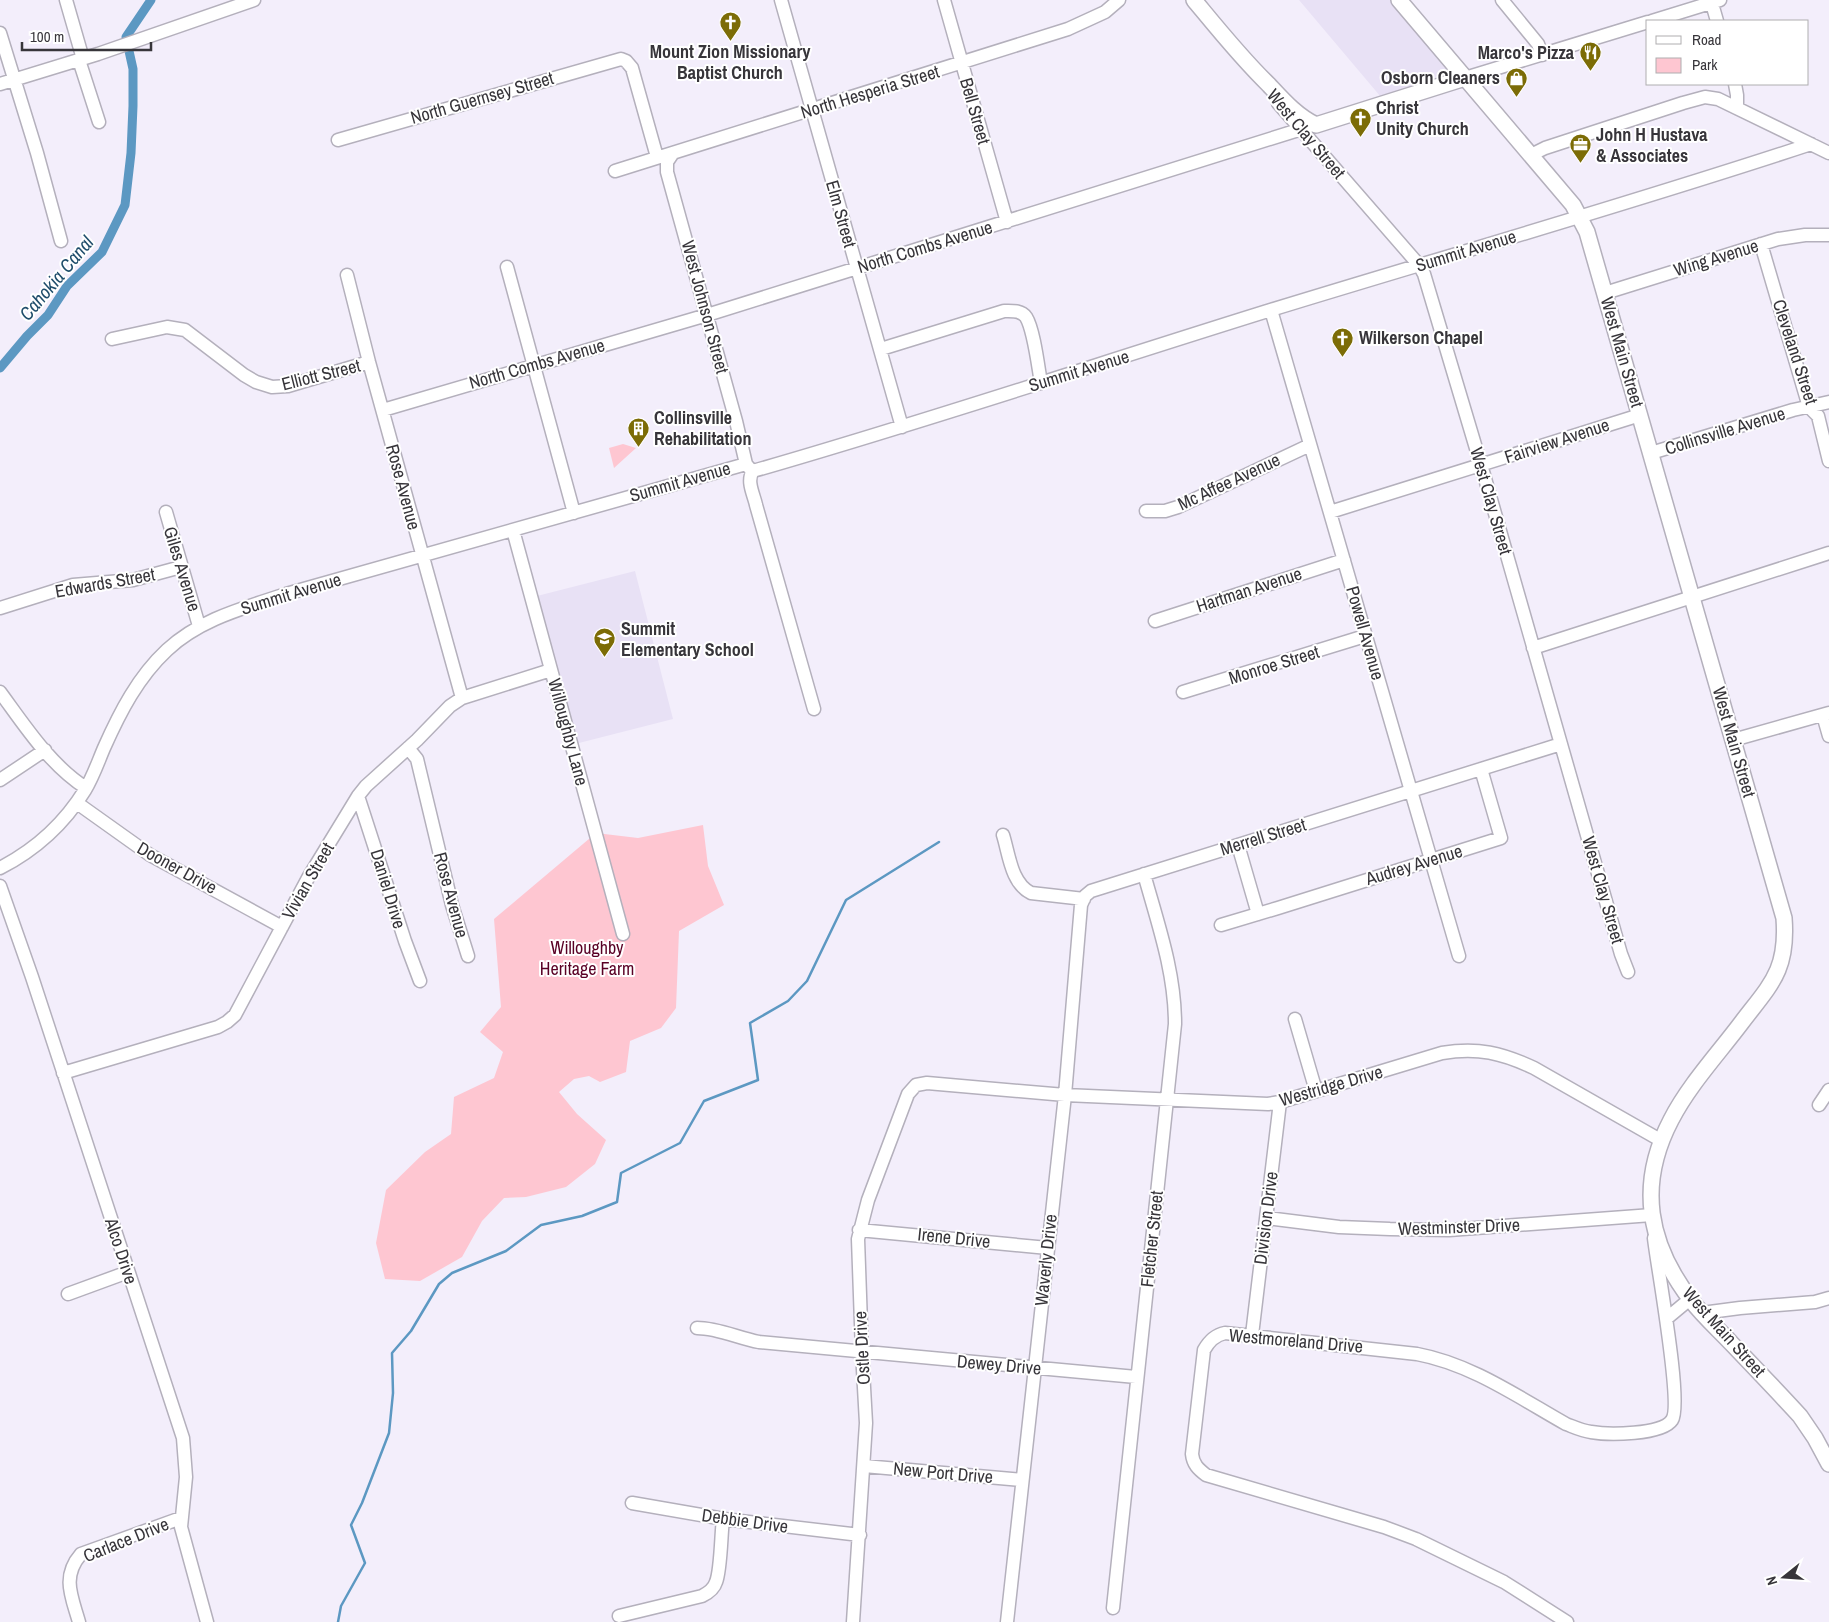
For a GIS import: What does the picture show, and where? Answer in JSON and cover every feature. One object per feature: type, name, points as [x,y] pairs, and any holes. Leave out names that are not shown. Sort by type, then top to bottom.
[{"type":"main road","name":"West Clay Street","points":[[1194,0],[1261,79],[1295,112],[1316,125]]},
{"type":"main road","name":"West Main Street","points":[[1399,0],[1580,216],[1587,232],[1605,293],[1784,918],[1782,960],[1772,983],[1683,1099],[1662,1141],[1652,1176],[1653,1221],[1668,1263],[1690,1299],[1800,1416],[1829,1464]]},
{"type":"main road","name":"North Combs Avenue","points":[[1316,125],[1465,78]]},
{"type":"street","points":[[66,0],[99,122]]},
{"type":"street","points":[[0,84],[81,60],[254,0]]},
{"type":"street","name":"Elm Street","points":[[781,0],[902,427]]},
{"type":"street","name":"Bell Street","points":[[944,0],[1007,222]]},
{"type":"street","name":"North Hesperia Street","points":[[615,171],[1068,30],[1104,12],[1119,0]]},
{"type":"street","points":[[1502,0],[1538,44],[1542,55]]},
{"type":"street","points":[[1655,20],[1714,1],[1717,20]]},
{"type":"street","points":[[1465,78],[1646,23]]},
{"type":"street","points":[[0,33],[37,153],[60,241]]},
{"type":"street","name":"North Guernsey Street","points":[[338,140],[616,60],[626,61],[632,68],[657,158]]},
{"type":"street","name":"West Clay Street","points":[[1261,79],[1267,90],[1424,274],[1435,306],[1621,954],[1628,972]]},
{"type":"street","points":[[1735,85],[1737,108]]},
{"type":"street","points":[[1530,155],[1545,148],[1705,97],[1718,99],[1829,153]]},
{"type":"street","name":"North Combs Avenue","points":[[383,410],[707,315],[1316,125]]},
{"type":"street","name":"Summit Avenue","points":[[0,868],[17,860],[50,834],[77,803],[86,788],[114,724],[143,676],[167,650],[199,626],[229,612],[574,512],[902,427],[1271,310],[1704,180],[1811,144]]},
{"type":"street","name":"West Johnson Street","points":[[673,153],[667,162],[667,172],[749,468],[750,481],[814,709]]},
{"type":"street","name":"Wing Avenue","points":[[1605,293],[1761,244],[1805,235],[1829,235]]},
{"type":"street","name":"Cleveland Street","points":[[1761,244],[1809,407],[1818,416],[1829,461]]},
{"type":"street","points":[[507,267],[574,512]]},
{"type":"street","name":"Rose Avenue","points":[[347,274],[369,362],[462,698]]},
{"type":"street","points":[[881,350],[1004,311],[1016,310],[1025,316],[1030,329],[1041,383]]},
{"type":"street","name":"Powell Avenue","points":[[1271,310],[1459,956]]},
{"type":"street","name":"Elliott Street","points":[[112,339],[167,327],[185,330],[244,375],[256,382],[272,387],[288,386],[369,362]]},
{"type":"street","name":"Collinsville Avenue","points":[[1651,453],[1829,402]]},
{"type":"street","name":"Fairview Avenue","points":[[1330,512],[1640,415]]},
{"type":"street","name":"Mc Affee Avenue","points":[[1146,512],[1178,508],[1310,444]]},
{"type":"street","name":"Giles Avenue","points":[[166,512],[199,626]]},
{"type":"street","name":"Willoughby Lane","points":[[513,530],[623,934]]},
{"type":"street","points":[[1533,648],[1829,553]]},
{"type":"street","name":"Hartman Avenue","points":[[1155,621],[1344,560]]},
{"type":"street","name":"Edwards Street","points":[[0,608],[73,585],[133,580],[181,567]]},
{"type":"street","name":"Monroe Street","points":[[1183,692],[1366,636]]},
{"type":"street","name":"Vivian Street","points":[[63,1073],[218,1027],[227,1022],[235,1015],[313,870],[366,786],[450,706],[462,698],[551,670]]},
{"type":"street","points":[[0,692],[45,750],[68,776],[86,788]]},
{"type":"street","points":[[1733,740],[1826,714],[1829,736]]},
{"type":"street","name":"Merrell Street","points":[[1084,899],[1091,891],[1560,744]]},
{"type":"street","name":"Rose Avenue","points":[[408,748],[417,759],[450,897],[468,956]]},
{"type":"street","points":[[0,780],[45,750]]},
{"type":"street","name":"Audrey Avenue","points":[[1221,925],[1501,838],[1482,769]]},
{"type":"street","name":"Daniel Drive","points":[[358,796],[405,942],[420,980]]},
{"type":"street","name":"Dooner Drive","points":[[77,803],[150,855],[282,927]]},
{"type":"street","points":[[1003,835],[1017,881],[1024,890],[1031,893],[1084,899]]},
{"type":"street","points":[[1238,844],[1258,914]]},
{"type":"street","name":"Fletcher Street","points":[[1113,1608],[1136,1377],[1175,1024],[1173,983],[1144,874]]},
{"type":"street","name":"Alco Drive","points":[[0,886],[32,977],[183,1438],[186,1477],[181,1527],[207,1622]]},
{"type":"street","name":"Waverly Drive","points":[[1007,1622],[1065,1095],[1081,905],[1084,899]]},
{"type":"street","points":[[1295,1019],[1316,1091]]},
{"type":"street","name":"Westridge Drive","points":[[916,1085],[920,1083],[942,1084],[1065,1095],[1260,1104],[1280,1102],[1442,1053],[1470,1050],[1485,1051],[1515,1059],[1534,1068],[1662,1141]]},
{"type":"street","name":"Ostle Drive","points":[[853,1622],[866,1423],[858,1263],[860,1230],[868,1200],[908,1094],[916,1085]]},
{"type":"street","points":[[1818,1105],[1829,1090]]},
{"type":"street","name":"Division Drive","points":[[1252,1335],[1280,1102]]},
{"type":"street","name":"Westminster Drive","points":[[1267,1218],[1339,1227],[1449,1230],[1653,1221]]},
{"type":"street","name":"Westmoreland Drive","points":[[1567,1622],[1504,1582],[1416,1539],[1384,1527],[1206,1475],[1200,1471],[1193,1460],[1192,1454],[1204,1350],[1207,1344],[1218,1334],[1225,1333],[1434,1357],[1468,1369],[1566,1424],[1591,1432],[1623,1434],[1659,1428],[1667,1425],[1674,1415],[1671,1354],[1657,1269],[1653,1221]]},
{"type":"street","name":"Irene Drive","points":[[860,1230],[1048,1248]]},
{"type":"street","points":[[68,1294],[128,1272]]},
{"type":"street","points":[[1702,1313],[1815,1302],[1829,1298]]},
{"type":"street","points":[[1666,1319],[1690,1299]]},
{"type":"street","name":"Dewey Drive","points":[[697,1328],[711,1328],[739,1338],[759,1342],[1136,1377]]},
{"type":"street","name":"New Port Drive","points":[[864,1466],[1022,1480]]},
{"type":"street","name":"Debbie Drive","points":[[632,1502],[723,1518],[860,1535]]},
{"type":"street","name":"Carlace Drive","points":[[79,1622],[70,1589],[69,1576],[80,1554],[181,1518]]},
{"type":"street","points":[[619,1616],[702,1596],[713,1588],[717,1582],[718,1575],[723,1518]]},
{"type":"shaded area","points":[[1299,0],[1399,0],[1465,78],[1386,103]]},
{"type":"shaded area","name":"Summit Elementary School","points":[[635,571],[673,719],[575,744],[537,596]]},
{"type":"green space","points":[[623,444],[636,448],[614,468],[609,448]]},
{"type":"green space","name":"Willoughby Heritage Farm","points":[[703,825],[708,866],[724,905],[679,931],[676,1008],[661,1028],[630,1041],[626,1072],[600,1082],[589,1076],[574,1079],[559,1092],[577,1114],[606,1140],[595,1164],[566,1187],[526,1197],[504,1198],[482,1221],[462,1257],[420,1281],[385,1279],[376,1243],[386,1190],[425,1152],[451,1134],[454,1097],[494,1078],[503,1052],[480,1032],[501,1007],[494,919],[596,833],[638,838]]},
{"type":"waterway","name":"Cahokia Canal","points":[[126,37],[151,0]]},
{"type":"waterway","name":"Cahokia Canal","points":[[0,368],[48,315],[67,286],[102,252],[125,205],[131,153],[133,106],[133,69],[129,51]]},
{"type":"waterway","points":[[338,1622],[341,1606],[365,1563],[351,1525],[362,1503],[389,1433],[393,1393],[392,1353],[411,1331],[439,1284],[452,1273],[506,1251],[541,1225],[582,1216],[617,1202],[621,1173],[680,1143],[704,1101],[758,1080],[750,1023],[788,1001],[807,981],[846,900],[939,842]]},
{"type":"place","name":"Mount Zion Missionary Baptist Church","points":[[730,41]]},
{"type":"place","name":"Marco's Pizza","points":[[1590,72]]},
{"type":"place","name":"Osborn Cleaners","points":[[1516,97]]},
{"type":"place","name":"Christ Unity Church","points":[[1360,137]]},
{"type":"place","name":"John H Hustava & Associates","points":[[1580,164]]},
{"type":"place","name":"Wilkerson Chapel","points":[[1343,357]]},
{"type":"place","name":"Collinsville Rehabilitation","points":[[638,447]]},
{"type":"place","name":"Summit Elementary School","points":[[605,658]]}]
